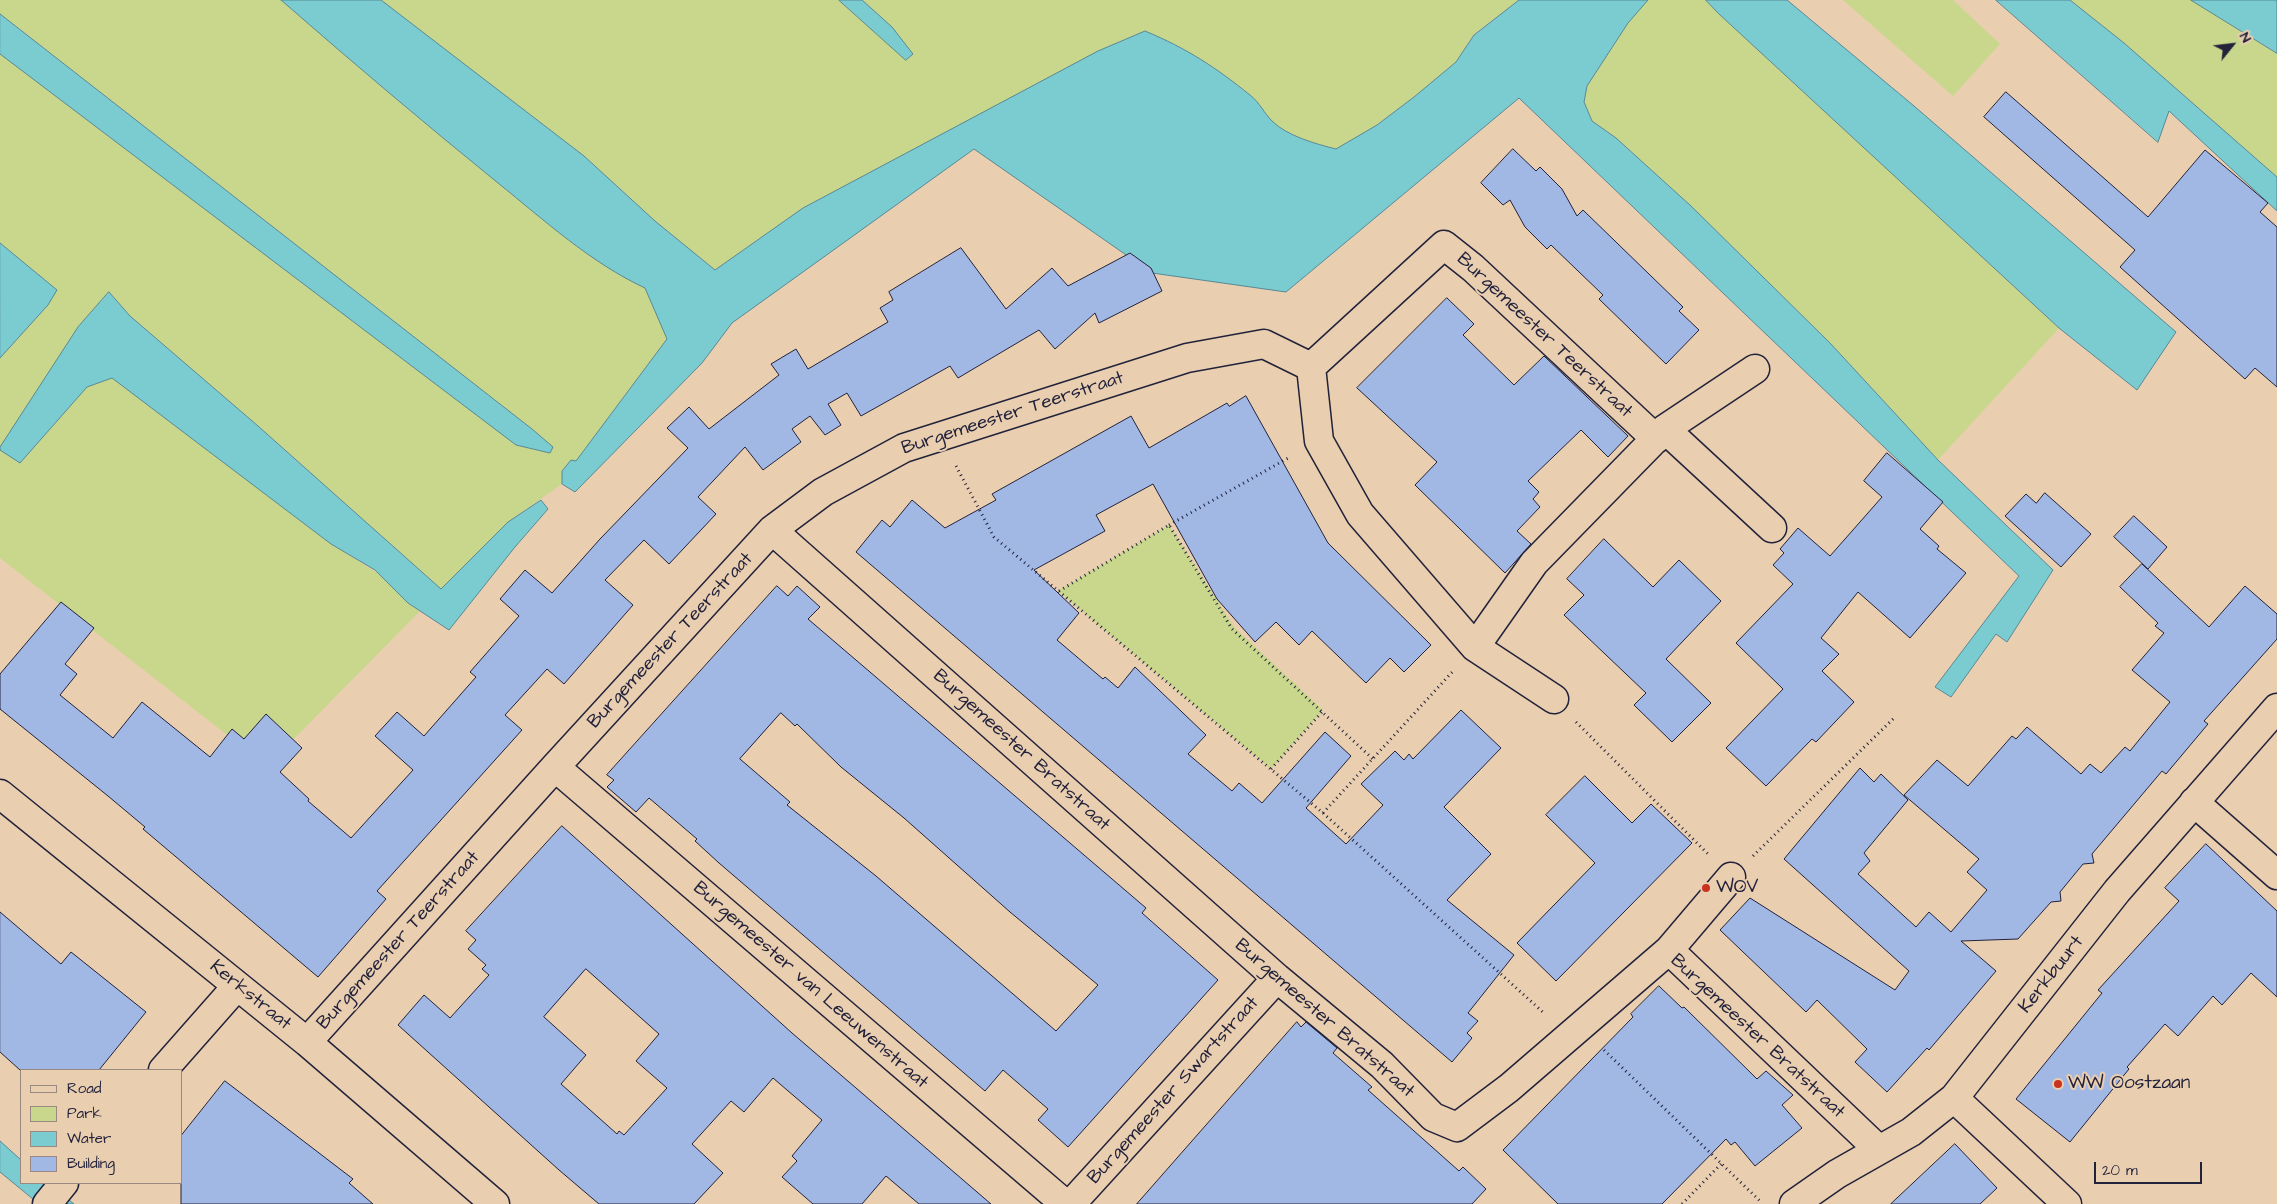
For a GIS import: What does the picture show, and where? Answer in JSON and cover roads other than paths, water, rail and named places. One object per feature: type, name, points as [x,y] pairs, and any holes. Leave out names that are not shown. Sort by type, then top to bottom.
[{"type":"street","name":"Burgemeester Teerstraat","points":[[307,1042],[772,530],[831,487],[904,448],[1187,358],[1264,344],[1311,367],[1444,245],[1660,434]]},
{"type":"street","points":[[1311,367],[1319,441],[1360,514],[1475,647],[1554,699]]},
{"type":"street","points":[[1475,647],[1534,563],[1660,434],[1755,369]]},
{"type":"street","points":[[1660,434],[1772,528]]},
{"type":"street","name":"Burgemeester Bratstraat","points":[[772,530],[1277,978],[1382,1065],[1433,1116],[1457,1127],[1509,1088],[1670,950],[1878,1150]]},
{"type":"street","name":"Kerkbuurt","points":[[1794,1204],[1878,1150],[1911,1132],[1954,1098],[2117,891],[2277,708]]},
{"type":"street","name":"Burgemeester van Leeuwenstraat","points":[[555,767],[1065,1204]]},
{"type":"street","name":"Kerkstraat","points":[[0,794],[307,1042],[495,1204]]},
{"type":"street","points":[[2194,802],[2277,875]]},
{"type":"street","points":[[1670,950],[1731,877]]},
{"type":"street","name":"Burgemeester Swartstraat","points":[[1071,1204],[1277,978]]},
{"type":"street","points":[[164,1069],[237,986]]},
{"type":"street","points":[[1954,1098],[2067,1204]]},
{"type":"street","points":[[48,1204],[63,1184]]},
{"type":"water","points":[[281,0],[381,0],[584,156],[655,221],[715,270],[803,208],[1098,51],[1145,31],[1188,52],[1225,76],[1253,98],[1272,121],[1286,131],[1311,142],[1336,149],[1377,125],[1414,97],[1456,62],[1474,35],[1519,0],[1648,0],[1628,23],[1587,86],[1584,102],[1592,121],[1616,138],[1691,206],[1830,343],[1938,460],[2053,570],[2007,642],[1996,634],[1951,697],[1935,687],[2019,576],[1519,98],[1286,292],[1152,273],[974,149],[732,323],[702,363],[575,492],[562,484],[562,471],[571,460],[576,461],[667,339],[645,288],[587,254],[550,226]]},
{"type":"water","points":[[839,0],[862,0],[892,27],[913,54],[906,60]]},
{"type":"water","points":[[1706,0],[1787,0],[1914,106],[2176,332],[2137,390],[2059,328]]},
{"type":"water","points":[[1996,0],[2070,0],[2124,43],[2277,177],[2277,211],[2169,111],[2158,142]]},
{"type":"water","points":[[2191,0],[2277,0],[2277,53]]},
{"type":"water","points":[[0,14],[532,429],[553,447],[550,453],[516,445],[0,54]]},
{"type":"water","points":[[0,243],[57,290],[48,305],[0,358]]},
{"type":"water","points":[[109,292],[130,316],[258,426],[441,589],[508,522],[541,500],[548,509],[449,630],[408,603],[375,570],[331,544],[112,378],[87,387],[20,463],[0,450],[0,447],[78,327]]},
{"type":"water","points":[[0,1141],[20,1159],[20,1184],[49,1184],[74,1204],[39,1204],[0,1172]]},
{"type":"place","name":"WOV","points":[[1706,888]]},
{"type":"place","name":"WW Oostzaan","points":[[2058,1084]]}]
